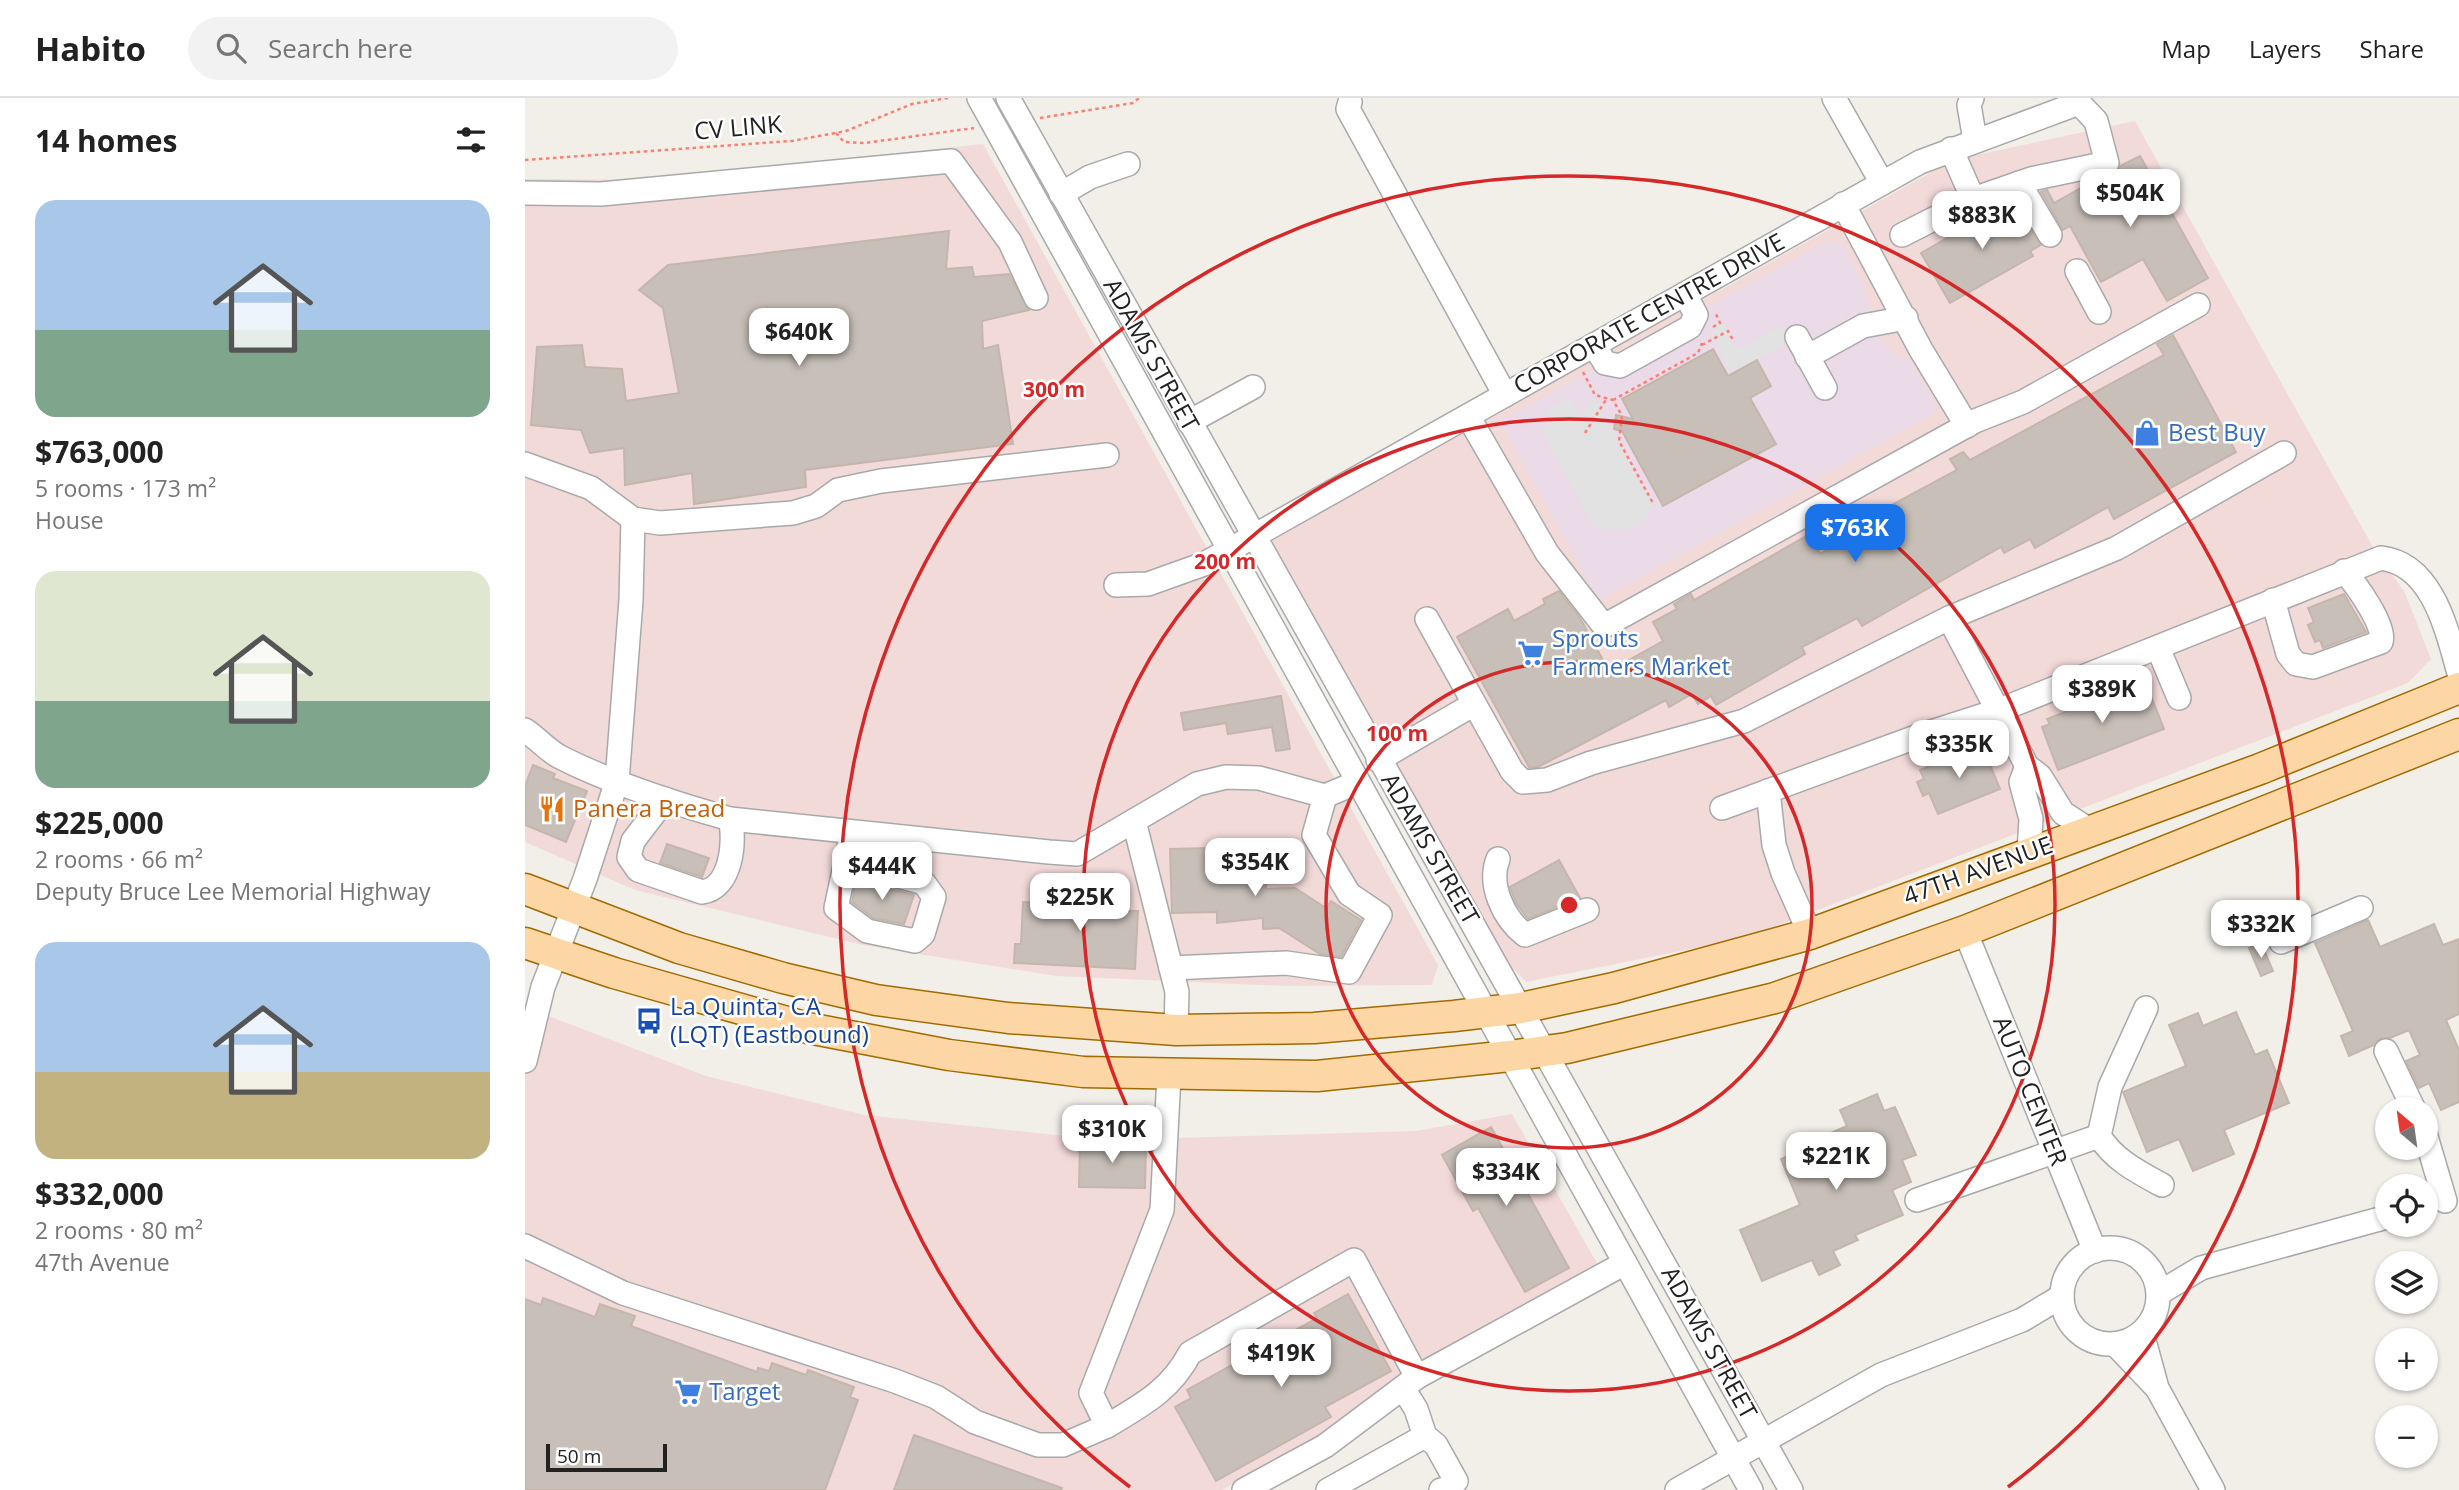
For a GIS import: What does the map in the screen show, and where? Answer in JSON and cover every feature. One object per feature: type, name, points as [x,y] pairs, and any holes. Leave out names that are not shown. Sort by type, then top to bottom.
[{"type":"main road","name":"47TH AVENUE","points":[[525,889],[679,948],[783,978],[876,1000],[1008,1018],[1176,1030],[1314,1028],[1486,1012],[1521,1008],[1614,988],[1810,934],[2260,769],[2459,688]]},
{"type":"main road","name":"47TH AVENUE","points":[[525,943],[556,955],[809,1028],[949,1055],[1083,1072],[1317,1076],[1510,1056],[1546,1051],[1775,998],[1965,931],[2459,734]]},
{"type":"street","name":"ADAMS STREET","points":[[979,98],[1751,1490]]},
{"type":"street","name":"ADAMS STREET","points":[[1008,98],[1252,537],[1546,1051],[1791,1490]]},
{"type":"street","points":[[1834,98],[1882,183]]},
{"type":"street","points":[[1972,98],[1969,105],[1975,140]]},
{"type":"street","points":[[1350,102],[1348,110],[1505,395]]},
{"type":"street","name":"CORPORATE CENTRE DRIVE","points":[[1117,585],[1147,584],[1178,575],[1252,537],[1882,183],[1951,149],[2079,103],[2096,121],[2107,163],[2019,183]]},
{"type":"street","points":[[1951,149],[1973,199]]},
{"type":"street","points":[[525,193],[601,194],[951,161],[1010,242],[1036,298]]},
{"type":"street","points":[[1061,194],[1090,177],[1128,164]]},
{"type":"street","points":[[1902,235],[1973,199],[2019,183],[2050,235]]},
{"type":"street","points":[[1843,204],[1908,320],[1921,350],[1967,426]]},
{"type":"street","points":[[2077,271],[2099,312]]},
{"type":"street","points":[[1594,345],[1605,363],[1620,366],[1690,327],[1696,315],[1685,294]]},
{"type":"street","points":[[1468,416],[1547,553],[1604,626],[1967,426],[2023,402],[2198,304]]},
{"type":"street","points":[[1825,388],[1802,347],[1863,326],[1908,320]]},
{"type":"street","points":[[1189,422],[1253,387]]},
{"type":"street","points":[[1427,619],[1517,778],[1523,782],[1536,783],[1591,762],[1744,721],[1949,618],[2117,548],[2284,453]]},
{"type":"street","points":[[525,464],[591,488],[633,519],[660,523],[793,513],[816,506],[838,490],[881,481],[1107,455]]},
{"type":"street","points":[[525,1062],[543,987],[585,879],[617,781],[631,600],[633,519]]},
{"type":"street","points":[[1722,808],[2000,710],[2381,558],[2413,570],[2443,617],[2459,673]]},
{"type":"street","points":[[2273,600],[2288,654],[2297,664],[2313,667],[2381,642],[2382,629],[2356,585],[2344,571]]},
{"type":"street","points":[[1949,618],[2000,710],[2027,766],[2040,776],[2063,813],[2089,831]]},
{"type":"street","points":[[2158,648],[2179,698]]},
{"type":"street","points":[[1378,760],[1474,704]]},
{"type":"street","points":[[525,730],[558,756],[665,799],[730,819],[1077,854],[1197,784],[1226,777],[1259,778],[1325,796],[1358,782]]},
{"type":"street","points":[[2027,766],[2021,782],[2031,819],[2029,852]]},
{"type":"street","points":[[1768,791],[1774,845],[1783,873],[1810,934]]},
{"type":"street","points":[[1171,968],[1286,963],[1349,972],[1380,915],[1349,894],[1314,835],[1325,796]]},
{"type":"street","points":[[665,799],[633,841],[629,856],[638,870],[702,892],[710,891],[721,880],[734,845],[730,819]]},
{"type":"street","points":[[1134,821],[1177,992],[1176,1030]]},
{"type":"street","points":[[845,862],[924,883],[934,897],[923,934],[915,941],[867,931],[836,908],[845,862],[852,833]]},
{"type":"street","points":[[1497,859],[1493,872],[1494,889],[1525,935],[1587,910]]},
{"type":"street","points":[[2280,942],[2361,908]]},
{"type":"street","name":"AUTO CENTER","points":[[1965,931],[2095,1251]]},
{"type":"street","points":[[2146,1008],[2110,1087],[2099,1136],[2107,1149],[2120,1160],[2162,1185]]},
{"type":"street","points":[[2386,1051],[2408,1097]]},
{"type":"street","points":[[1107,1426],[1091,1393],[1162,1210],[1169,1075]]},
{"type":"street","points":[[1917,1200],[2099,1136]]},
{"type":"street","points":[[2432,1160],[2443,1201]]},
{"type":"street","points":[[2159,1293],[2201,1269],[2375,1220]]},
{"type":"street","points":[[525,1246],[623,1293],[895,1381],[936,1397],[975,1422],[1038,1445],[1063,1445],[1107,1426],[1151,1399],[1178,1376],[1190,1353],[1354,1260],[1410,1382],[1425,1436],[1436,1445],[1455,1481],[1450,1488],[1441,1490]]},
{"type":"street","points":[[2149,1267],[2159,1293],[2155,1315],[2141,1333],[2115,1344],[2086,1338],[2074,1328],[2064,1306],[2071,1268],[2095,1251],[2125,1250],[2149,1267],[2201,1269]]},
{"type":"street","points":[[1244,1490],[1325,1446],[1410,1382],[1625,1263]]},
{"type":"street","points":[[1677,1490],[1881,1375],[2064,1306]]},
{"type":"street","points":[[2141,1333],[2157,1388],[2213,1490]]},
{"type":"street","points":[[2115,1344],[2157,1388]]},
{"type":"street","points":[[1345,1486],[1425,1436]]},
{"type":"path","name":"CV LINK","points":[[525,160],[792,141],[836,132],[912,104],[948,98]]},
{"type":"path","points":[[1024,127],[1035,119],[1133,103],[1139,98]]},
{"type":"path","points":[[836,132],[844,142],[865,144],[975,128],[996,128]]},
{"type":"path","points":[[1702,345],[1728,331],[1734,341]]},
{"type":"path","points":[[1581,369],[1595,395],[1613,400],[1622,416],[1619,440],[1654,505]]},
{"type":"path","points":[[1585,433],[1607,398]]},
{"type":"path","points":[[1621,424],[1628,426]]},
{"type":"shaded area","points":[[2135,121],[2373,547],[2405,593],[2431,659],[2408,683],[1745,938],[1526,982],[1506,961],[1263,530],[1724,288],[1953,160]]},
{"type":"shaded area","points":[[983,144],[1438,965],[1432,985],[1286,986],[1056,976],[863,945],[635,890],[525,842],[525,179],[640,180]]},
{"type":"shaded area","points":[[1828,241],[1842,245],[1861,279],[1882,344],[1895,355],[1910,360],[1938,411],[1599,600],[1500,421]]},
{"type":"shaded area","points":[[1724,323],[1739,349],[1780,326],[1789,342],[1732,374],[1709,331]]},
{"type":"shaded area","points":[[1570,398],[1581,416],[1594,398],[1653,506],[1643,522],[1630,529],[1595,529],[1541,430],[1552,423],[1546,410]]},
{"type":"shaded area","points":[[525,1007],[706,1076],[865,1115],[1103,1140],[1416,1131],[1512,1114],[1606,1279],[1222,1490],[525,1490]]},
{"type":"building","points":[[2140,156],[2208,278],[2167,301],[2143,259],[2101,282],[2070,226],[2063,230],[2041,192],[2047,190],[2054,203],[2097,179],[2116,174],[2120,166]]},
{"type":"building","points":[[2013,200],[2041,245],[2030,251],[2033,256],[1950,303],[1921,253]]},
{"type":"building","points":[[949,231],[946,269],[972,267],[974,277],[1009,274],[1029,310],[982,321],[983,349],[998,345],[1013,444],[805,470],[806,487],[694,504],[692,473],[625,485],[624,448],[590,453],[581,430],[531,425],[537,347],[582,345],[585,367],[622,369],[626,401],[679,393],[663,308],[639,290],[668,265]]},
{"type":"building","points":[[2173,335],[2236,452],[2114,519],[2108,507],[2035,548],[2030,539],[2004,553],[2001,547],[1862,626],[1857,618],[1802,647],[1805,654],[1716,705],[1711,696],[1698,704],[1692,694],[1669,707],[1666,700],[1538,767],[1529,767],[1457,637],[1508,609],[1514,621],[1545,604],[1543,599],[1559,591],[1580,618],[1609,671],[1663,641],[1653,622],[1677,609],[1674,604],[1691,594],[1694,600],[1810,534],[1820,554],[1862,532],[1858,523],[1957,470],[1950,459],[1963,452],[1970,460],[2164,355],[2157,344]]},
{"type":"building","points":[[1713,349],[1728,376],[1757,360],[1771,386],[1750,398],[1776,444],[1663,506],[1622,431],[1614,429],[1616,415],[1633,419],[1622,399]]},
{"type":"building","points":[[2344,594],[2366,632],[2323,648],[2320,640],[2315,642],[2308,625],[2314,622],[2308,608]]},
{"type":"building","points":[[2145,681],[2164,729],[2058,770],[2042,727],[2050,724],[2047,719]]},
{"type":"building","points":[[1281,696],[1290,749],[1276,751],[1272,727],[1228,734],[1226,723],[1184,730],[1181,713]]},
{"type":"building","points":[[1982,745],[2000,789],[1938,814],[1929,793],[1923,796],[1917,782],[1924,779],[1920,770]]},
{"type":"building","name":"Panera Bread","points":[[533,765],[555,774],[553,778],[587,791],[566,842],[525,825],[525,786]]},
{"type":"building","points":[[667,844],[709,858],[702,877],[660,863]]},
{"type":"building","points":[[1248,847],[1248,856],[1265,855],[1266,889],[1295,888],[1326,908],[1331,901],[1361,920],[1341,957],[1320,954],[1279,928],[1263,929],[1263,918],[1217,923],[1217,912],[1172,913],[1170,849]]},
{"type":"building","points":[[1559,860],[1580,898],[1528,919],[1516,903],[1510,887]]},
{"type":"building","points":[[856,880],[914,895],[904,924],[873,918],[852,902]]},
{"type":"building","points":[[1071,892],[1129,895],[1128,911],[1138,911],[1135,969],[1014,963],[1015,944],[1021,944],[1023,902],[1071,904]]},
{"type":"building","points":[[2368,920],[2380,947],[2434,924],[2443,945],[2459,939],[2459,1014],[2446,1020],[2459,1050],[2459,1102],[2441,1110],[2438,1097],[2435,1097],[2429,1083],[2419,1088],[2406,1061],[2420,1055],[2409,1030],[2390,1038],[2381,1038],[2374,1045],[2349,1056],[2341,1036],[2353,1031],[2315,943]]},
{"type":"building","points":[[2261,943],[2273,971],[2261,976],[2249,948]]},
{"type":"building","points":[[2236,1012],[2255,1055],[2267,1050],[2289,1103],[2224,1130],[2234,1154],[2193,1171],[2179,1139],[2147,1152],[2123,1092],[2186,1066],[2169,1025],[2198,1013],[2203,1026]]},
{"type":"building","points":[[1877,1094],[1884,1111],[1895,1107],[1916,1155],[1902,1160],[1911,1182],[1892,1190],[1903,1215],[1855,1235],[1858,1240],[1833,1251],[1840,1265],[1819,1275],[1812,1260],[1762,1281],[1740,1230],[1800,1205],[1781,1159],[1810,1147],[1808,1143],[1847,1126],[1840,1110]]},
{"type":"building","points":[[1491,1127],[1569,1268],[1525,1292],[1478,1208],[1473,1211],[1442,1155]]},
{"type":"building","points":[[1080,1142],[1146,1143],[1145,1188],[1079,1187]]},
{"type":"building","points":[[1348,1294],[1391,1371],[1325,1407],[1331,1417],[1216,1481],[1175,1407],[1191,1398],[1187,1390],[1317,1318],[1314,1313]]},
{"type":"building","name":"Target","points":[[543,1298],[595,1317],[600,1304],[635,1316],[631,1326],[757,1372],[758,1368],[769,1371],[772,1363],[806,1375],[808,1370],[854,1387],[850,1397],[858,1400],[825,1490],[525,1490],[525,1299],[541,1305]]},
{"type":"building","points":[[914,1435],[1062,1488],[894,1490]]},
{"type":"place","name":"Best Buy","points":[[2147,433]]},
{"type":"place","name":"Sprouts Farmers Market","points":[[1531,653]]},
{"type":"place","name":"Panera Bread","points":[[552,809]]},
{"type":"place","name":"La Quinta, CA (LQT) (Eastbound)","points":[[649,1021]]},
{"type":"place","name":"Target","points":[[688,1392]]}]
